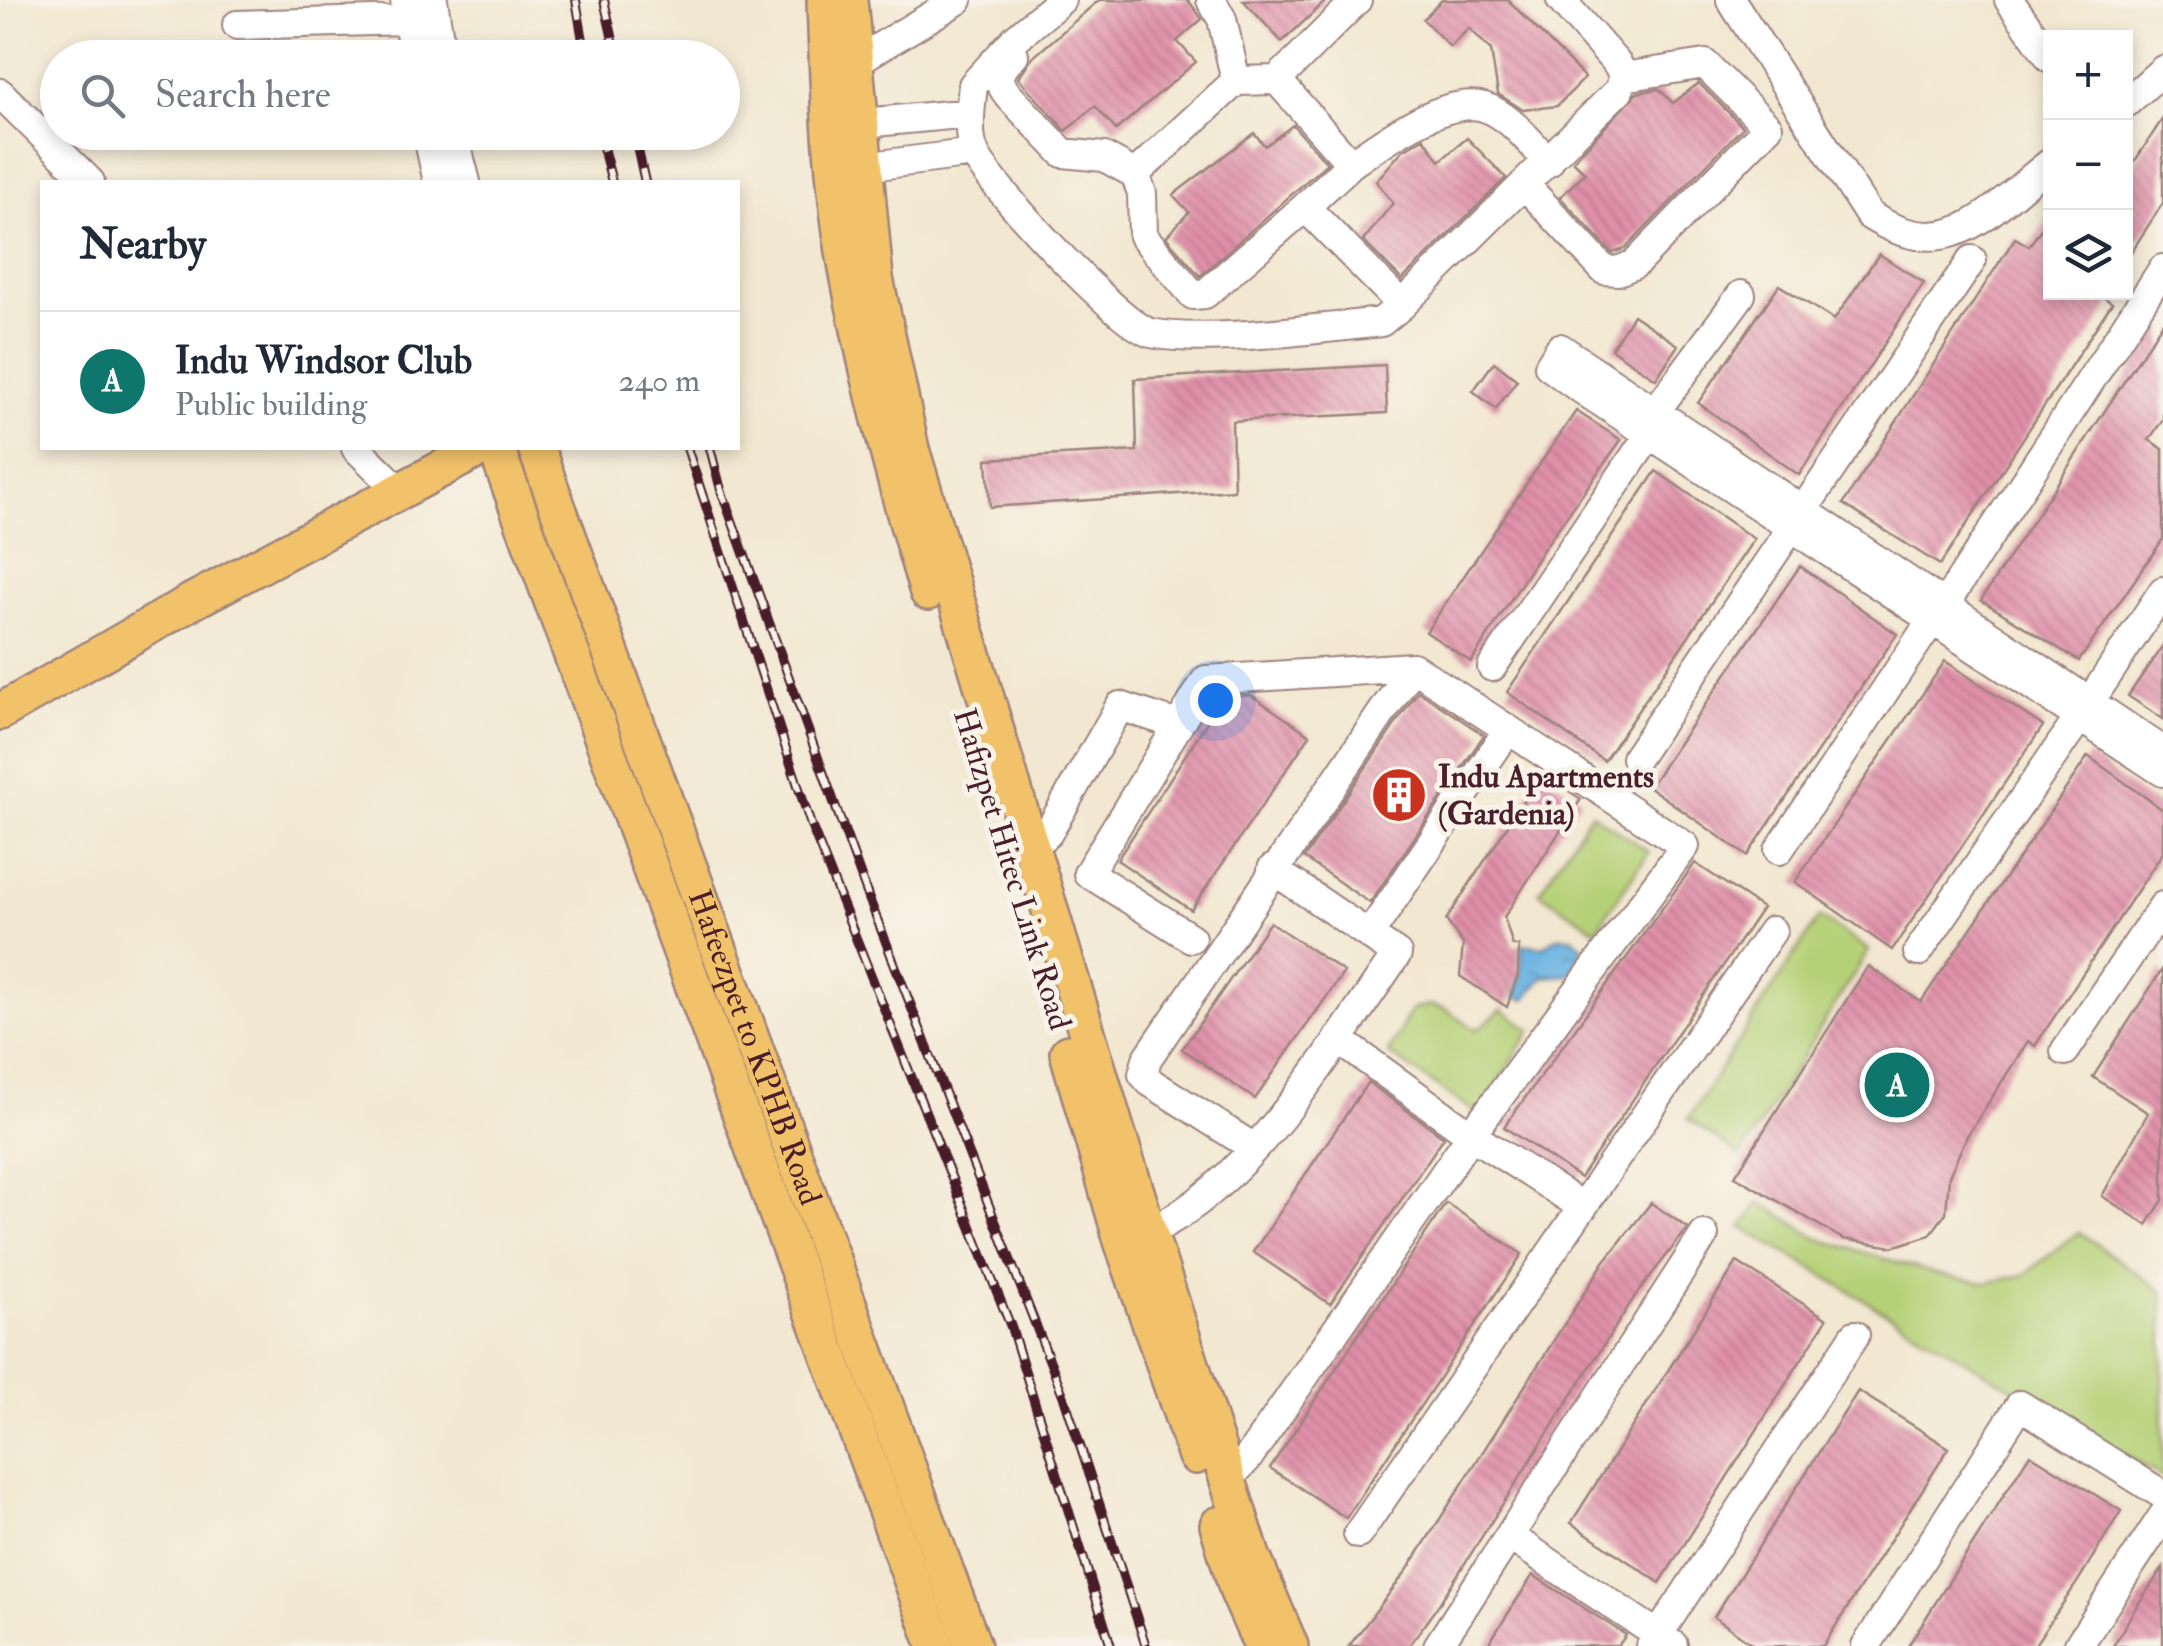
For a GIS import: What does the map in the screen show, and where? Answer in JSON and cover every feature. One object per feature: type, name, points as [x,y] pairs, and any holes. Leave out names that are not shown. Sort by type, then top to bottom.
[{"type":"main road","name":"Hafizpet Hitec Link Road","points":[[836,2],[849,168],[847,272],[886,452],[1135,1237],[1238,1592],[1262,1646]]},
{"type":"main road","points":[[849,168],[911,449],[1028,847],[1135,1237],[1228,1479],[1252,1556],[1290,1646]]},
{"type":"main road","points":[[0,712],[477,450]]},
{"type":"main road","points":[[497,450],[936,1646]]},
{"type":"main road","name":"Hafeezpet to KPHB Road","points":[[537,450],[973,1646]]},
{"type":"street","points":[[433,0],[439,40]]},
{"type":"street","points":[[842,69],[958,0]]},
{"type":"street","points":[[1060,0],[973,85],[970,113],[974,153],[1060,254],[1130,324],[1152,333],[1196,335],[1382,322],[1402,306],[1619,90],[1624,78],[1618,65],[1561,0]]},
{"type":"street","points":[[1079,0],[1002,65],[996,76],[1050,143],[1074,156],[1104,157],[1135,174],[1142,193],[1143,236],[1197,297],[1305,208],[1351,164],[1394,133],[1466,106],[1484,108],[1503,117],[1549,162]]},
{"type":"street","points":[[1211,0],[1222,19],[1236,81]]},
{"type":"street","points":[[1135,174],[1236,81],[1276,80],[1357,0]]},
{"type":"street","points":[[1732,0],[1869,215],[1888,227],[1918,238],[1959,234],[2043,169]]},
{"type":"street","points":[[2009,0],[2043,48]]},
{"type":"street","points":[[237,25],[407,10],[411,40]]},
{"type":"street","points":[[1526,186],[1604,270],[1618,271],[1634,264],[1768,127],[1705,64],[1624,78]]},
{"type":"street","points":[[2133,97],[2163,70]]},
{"type":"street","points":[[1276,80],[1351,164]]},
{"type":"street","points":[[0,93],[40,133]]},
{"type":"street","points":[[846,125],[970,113]]},
{"type":"street","points":[[58,150],[88,180]]},
{"type":"street","points":[[431,150],[438,180]]},
{"type":"street","points":[[458,150],[465,180]]},
{"type":"street","points":[[849,168],[974,153]]},
{"type":"street","points":[[1305,208],[1402,306]]},
{"type":"street","points":[[1636,758],[1972,260]]},
{"type":"street","points":[[1779,850],[2163,268]]},
{"type":"street","points":[[1492,667],[1740,295]]},
{"type":"street","points":[[1652,424],[1939,612],[2084,711],[2163,772]]},
{"type":"street","points":[[358,450],[399,490]]},
{"type":"street","points":[[1918,952],[2163,591]]},
{"type":"street","points":[[1254,1148],[1143,1074],[1148,1059],[1272,869],[1413,667]]},
{"type":"street","points":[[1190,938],[1088,873],[1206,680],[1413,667],[1685,846],[1471,1136],[1248,1458],[1228,1479]]},
{"type":"street","points":[[1028,847],[1048,833],[1120,706],[1178,725]]},
{"type":"street","points":[[2084,711],[2163,751]]},
{"type":"street","points":[[1369,935],[1508,730]]},
{"type":"street","points":[[1135,1237],[1205,1197],[1254,1148],[1338,1039],[1396,954],[1272,869]]},
{"type":"street","points":[[2065,1051],[2163,906]]},
{"type":"street","points":[[1358,1534],[1772,931]]},
{"type":"street","points":[[1338,1039],[1471,1136],[1583,1207]]},
{"type":"street","points":[[1438,1646],[1512,1538],[1704,1235]]},
{"type":"street","points":[[1512,1538],[1661,1643],[1855,1335]]},
{"type":"street","points":[[1866,1646],[2020,1405],[2163,1495]]},
{"type":"street","points":[[2078,1646],[2163,1516]]},
{"type":"green space","points":[[1591,813],[1649,852],[1596,930],[1539,892]]},
{"type":"green space","points":[[1819,917],[1869,950],[1741,1156],[1688,1119]]},
{"type":"green space","points":[[1429,1005],[1445,1009],[1477,1030],[1502,1009],[1531,1030],[1479,1115],[1388,1053],[1412,1009]]},
{"type":"green space","points":[[1760,1202],[1819,1239],[1936,1274],[1985,1283],[2024,1275],[2079,1232],[2163,1292],[2163,1478],[1742,1227]]},
{"type":"water","points":[[1558,937],[1572,937],[1582,946],[1581,967],[1571,975],[1543,977],[1525,1000],[1514,997],[1521,972],[1522,944],[1542,947]]},
{"type":"building","points":[[1099,0],[1188,0],[1202,19],[1177,41],[1196,62],[1116,130],[1095,106],[1066,131],[1018,78],[1031,59]]},
{"type":"building","points":[[1243,0],[1327,0],[1282,42]]},
{"type":"building","points":[[1442,0],[1508,0],[1585,78],[1557,106],[1523,110],[1498,94],[1491,50],[1469,28],[1450,47],[1423,19]]},
{"type":"building","points":[[1699,83],[1743,127],[1625,249],[1612,253],[1560,197],[1585,173],[1573,161],[1637,93],[1659,89],[1673,103]]},
{"type":"building","points":[[2163,118],[2163,203],[2133,249],[2133,159]]},
{"type":"building","points":[[1293,125],[1327,163],[1200,276],[1166,237],[1189,212],[1173,195],[1254,133],[1265,146]]},
{"type":"building","points":[[1424,138],[1440,161],[1467,138],[1506,178],[1402,280],[1363,241],[1393,203],[1376,181],[1403,150]]},
{"type":"building","points":[[2043,226],[2043,300],[2112,303],[1940,565],[1843,504],[2015,238],[2029,246]]},
{"type":"building","points":[[1879,254],[1924,283],[1799,475],[1698,403],[1779,285],[1834,320]]},
{"type":"building","points":[[1633,315],[1678,345],[1656,379],[1611,349]]},
{"type":"building","points":[[2163,322],[2163,419],[2149,440],[2163,449],[2163,539],[2079,661],[1981,600]]},
{"type":"building","points":[[1494,362],[1517,380],[1496,409],[1473,391]]},
{"type":"building","points":[[1385,365],[1387,413],[1232,421],[1234,490],[990,507],[987,459],[1137,451],[1135,379]]},
{"type":"building","points":[[1576,411],[1621,440],[1544,548],[1471,662],[1426,632]]},
{"type":"building","points":[[1656,471],[1754,539],[1604,761],[1507,692]]},
{"type":"building","points":[[1800,566],[1897,634],[1747,856],[1649,787]]},
{"type":"building","points":[[2163,645],[2163,719],[2128,696]]},
{"type":"building","points":[[1945,661],[2043,726],[1892,950],[1795,882]]},
{"type":"building","name":"Indu Apartments (Gardenia)","points":[[1418,691],[1484,735],[1370,903],[1304,858]]},
{"type":"building","points":[[1251,695],[1310,735],[1191,910],[1117,860],[1224,696]]},
{"type":"building","points":[[2088,756],[2163,810],[2163,852],[2035,1046],[2028,1041],[1967,1136],[1949,1176],[1946,1213],[1930,1235],[1893,1247],[1843,1239],[1735,1176],[1868,966],[1921,1002]]},
{"type":"building","points":[[1542,773],[1581,799],[1504,917],[1513,946],[1519,946],[1518,975],[1507,1007],[1460,976],[1463,944],[1446,920]]},
{"type":"building","points":[[1695,863],[1762,908],[1580,1178],[1504,1127]]},
{"type":"building","points":[[1270,922],[1344,972],[1255,1099],[1182,1049]]},
{"type":"building","points":[[2163,968],[2163,1200],[2147,1225],[2102,1196],[2148,1113],[2093,1077]]},
{"type":"building","points":[[1368,1082],[1444,1137],[1330,1304],[1253,1252]]},
{"type":"building","points":[[1446,1203],[1522,1254],[1346,1518],[1270,1468]]},
{"type":"building","points":[[1651,1203],[1688,1228],[1635,1296],[1439,1604],[1409,1646],[1349,1646],[1408,1569],[1604,1262]]},
{"type":"building","points":[[1737,1262],[1827,1319],[1660,1583],[1571,1523]]},
{"type":"building","points":[[1858,1391],[1949,1448],[1823,1646],[1755,1646],[1714,1617]]},
{"type":"building","points":[[2030,1454],[2121,1511],[2078,1581],[2034,1646],[1908,1646]]},
{"type":"building","points":[[2163,1568],[2163,1646],[2113,1646],[2136,1607]]},
{"type":"building","points":[[1533,1575],[1626,1635],[1618,1646],[1487,1646]]},
{"type":"railway","points":[[576,0],[583,40]]},
{"type":"railway","points":[[604,0],[613,40]]},
{"type":"railway","points":[[604,150],[611,180]]},
{"type":"railway","points":[[638,150],[645,180]]},
{"type":"railway","points":[[688,450],[811,825],[1011,1327],[1111,1646]]},
{"type":"railway","points":[[711,450],[721,490],[868,896],[1065,1400],[1146,1646]]},
{"type":"place","name":"Indu Apartments (Gardenia)","points":[[1399,795]]},
{"type":"place","name":"Indu Windsor Club","points":[[1897,1085]]}]
